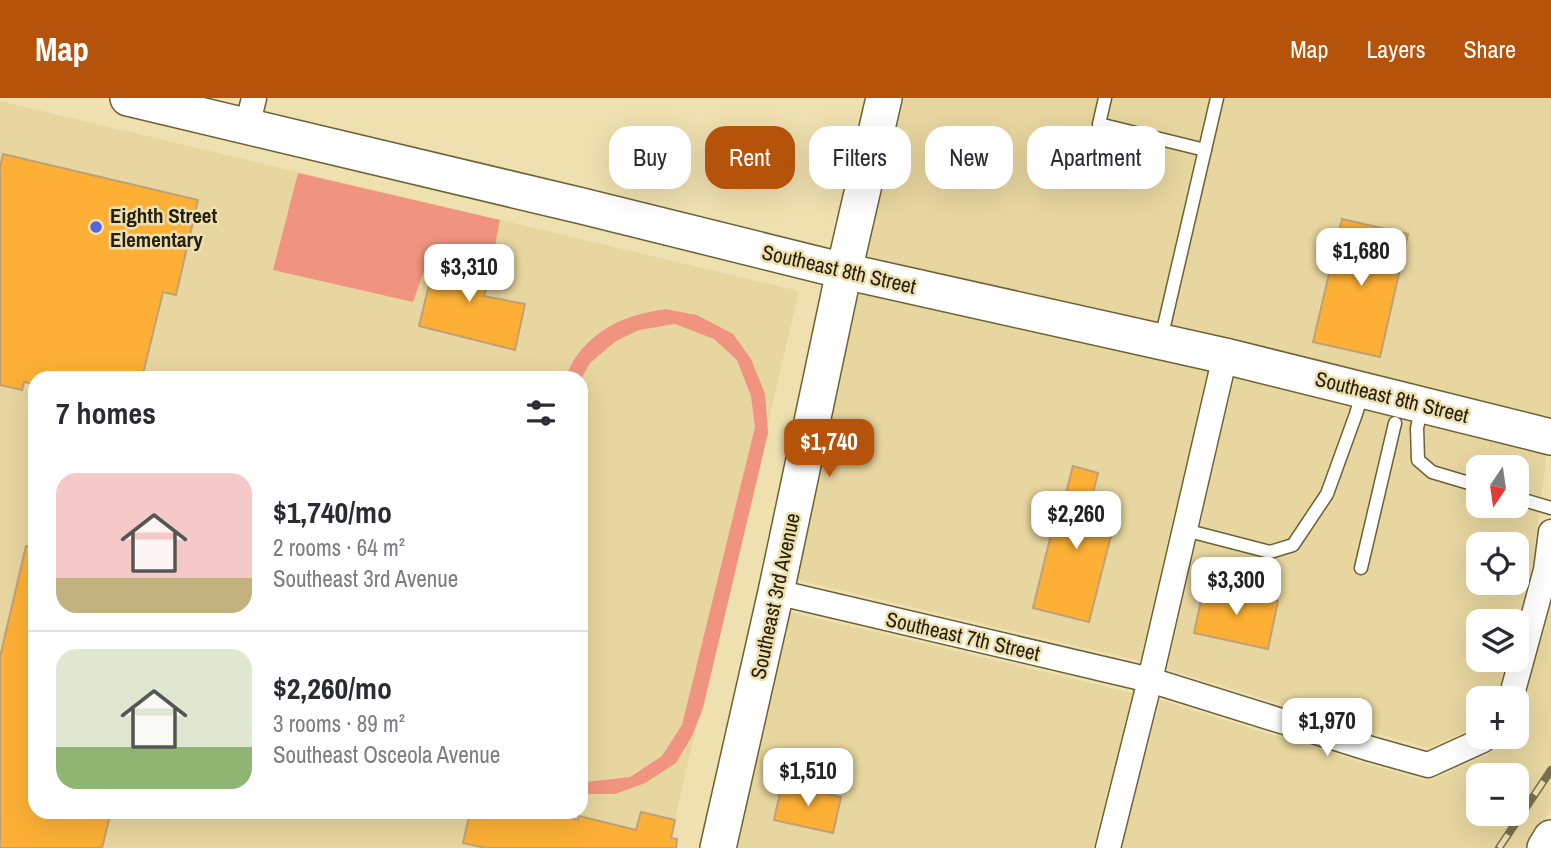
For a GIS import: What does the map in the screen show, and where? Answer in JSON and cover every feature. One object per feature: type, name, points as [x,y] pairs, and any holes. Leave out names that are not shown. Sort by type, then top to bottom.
[{"type":"street","name":"Southeast 8th Street","points":[[128,98],[250,112],[582,206],[844,271],[1225,356],[1363,390],[1408,414],[1551,437]]},
{"type":"street","name":"Southeast 3rd Avenue","points":[[718,848],[884,98]]},
{"type":"street","points":[[1108,848],[1225,356]]},
{"type":"street","points":[[1514,686],[1546,570],[1551,532]]},
{"type":"street","name":"Southeast 7th Street","points":[[776,592],[1150,680],[1428,765],[1466,748]]},
{"type":"street","points":[[1545,848],[1551,838]]},
{"type":"lane","points":[[1105,98],[1099,124],[1205,150]]},
{"type":"lane","points":[[1159,341],[1217,98]]},
{"type":"lane","points":[[1185,530],[1270,552],[1293,545],[1327,494],[1363,390]]},
{"type":"lane","points":[[1408,414],[1417,428],[1418,460],[1432,472],[1466,482]]},
{"type":"lane","points":[[1361,568],[1408,414]]},
{"type":"lane","points":[[1530,502],[1551,508]]},
{"type":"shaded area","points":[[899,98],[1551,98],[1551,420],[862,259],[878,189],[911,189],[911,126],[893,126]]},
{"type":"shaded area","points":[[0,101],[799,291],[668,848],[0,848]]},
{"type":"shaded area","points":[[298,173],[500,220],[493,256],[433,245],[413,302],[273,270]]},
{"type":"shaded area","points":[[855,290],[1208,368],[1140,661],[793,579]]},
{"type":"shaded area","points":[[665,309],[697,315],[733,334],[751,359],[765,394],[768,433],[703,708],[692,736],[676,763],[645,783],[615,794],[588,794],[588,782],[630,777],[662,756],[682,725],[755,427],[751,396],[737,360],[714,339],[675,324],[639,330],[616,341],[590,363],[586,371],[568,371],[578,354],[597,335],[640,314]]},
{"type":"shaded area","points":[[1235,375],[1547,452],[1529,578],[1529,532],[1466,532],[1466,595],[1524,595],[1520,609],[1466,609],[1466,672],[1503,672],[1499,686],[1466,686],[1466,731],[1428,748],[1167,669]]},
{"type":"shaded area","points":[[1551,605],[1551,809],[1529,848],[1122,848],[1160,700],[1424,780],[1433,779],[1466,765],[1466,826],[1529,826],[1529,763],[1470,763],[1488,755],[1494,749],[1529,749],[1528,686]]},
{"type":"shaded area","points":[[786,611],[1133,693],[1093,848],[732,848]]},
{"type":"building","points":[[3,154],[198,200],[176,295],[163,292],[144,371],[28,371],[28,383],[24,382],[22,390],[0,385],[0,167]]},
{"type":"building","points":[[1342,219],[1408,234],[1380,357],[1313,342]]},
{"type":"building","points":[[437,252],[492,266],[484,296],[525,304],[515,350],[419,326]]},
{"type":"building","points":[[1073,466],[1098,473],[1091,501],[1118,508],[1089,622],[1033,608],[1057,510],[1061,512]]},
{"type":"building","points":[[28,546],[28,819],[109,819],[102,848],[0,848],[0,657]]},
{"type":"building","points":[[1204,586],[1278,601],[1268,649],[1194,633]]},
{"type":"building","points":[[782,784],[841,797],[833,833],[774,820]]},
{"type":"building","points":[[641,812],[675,820],[671,838],[677,839],[676,848],[486,848],[463,843],[468,819],[588,818],[636,830]]},
{"type":"railway","points":[[1499,848],[1551,770]]},
{"type":"place","name":"Eighth Street Elementary","points":[[96,227]]}]
